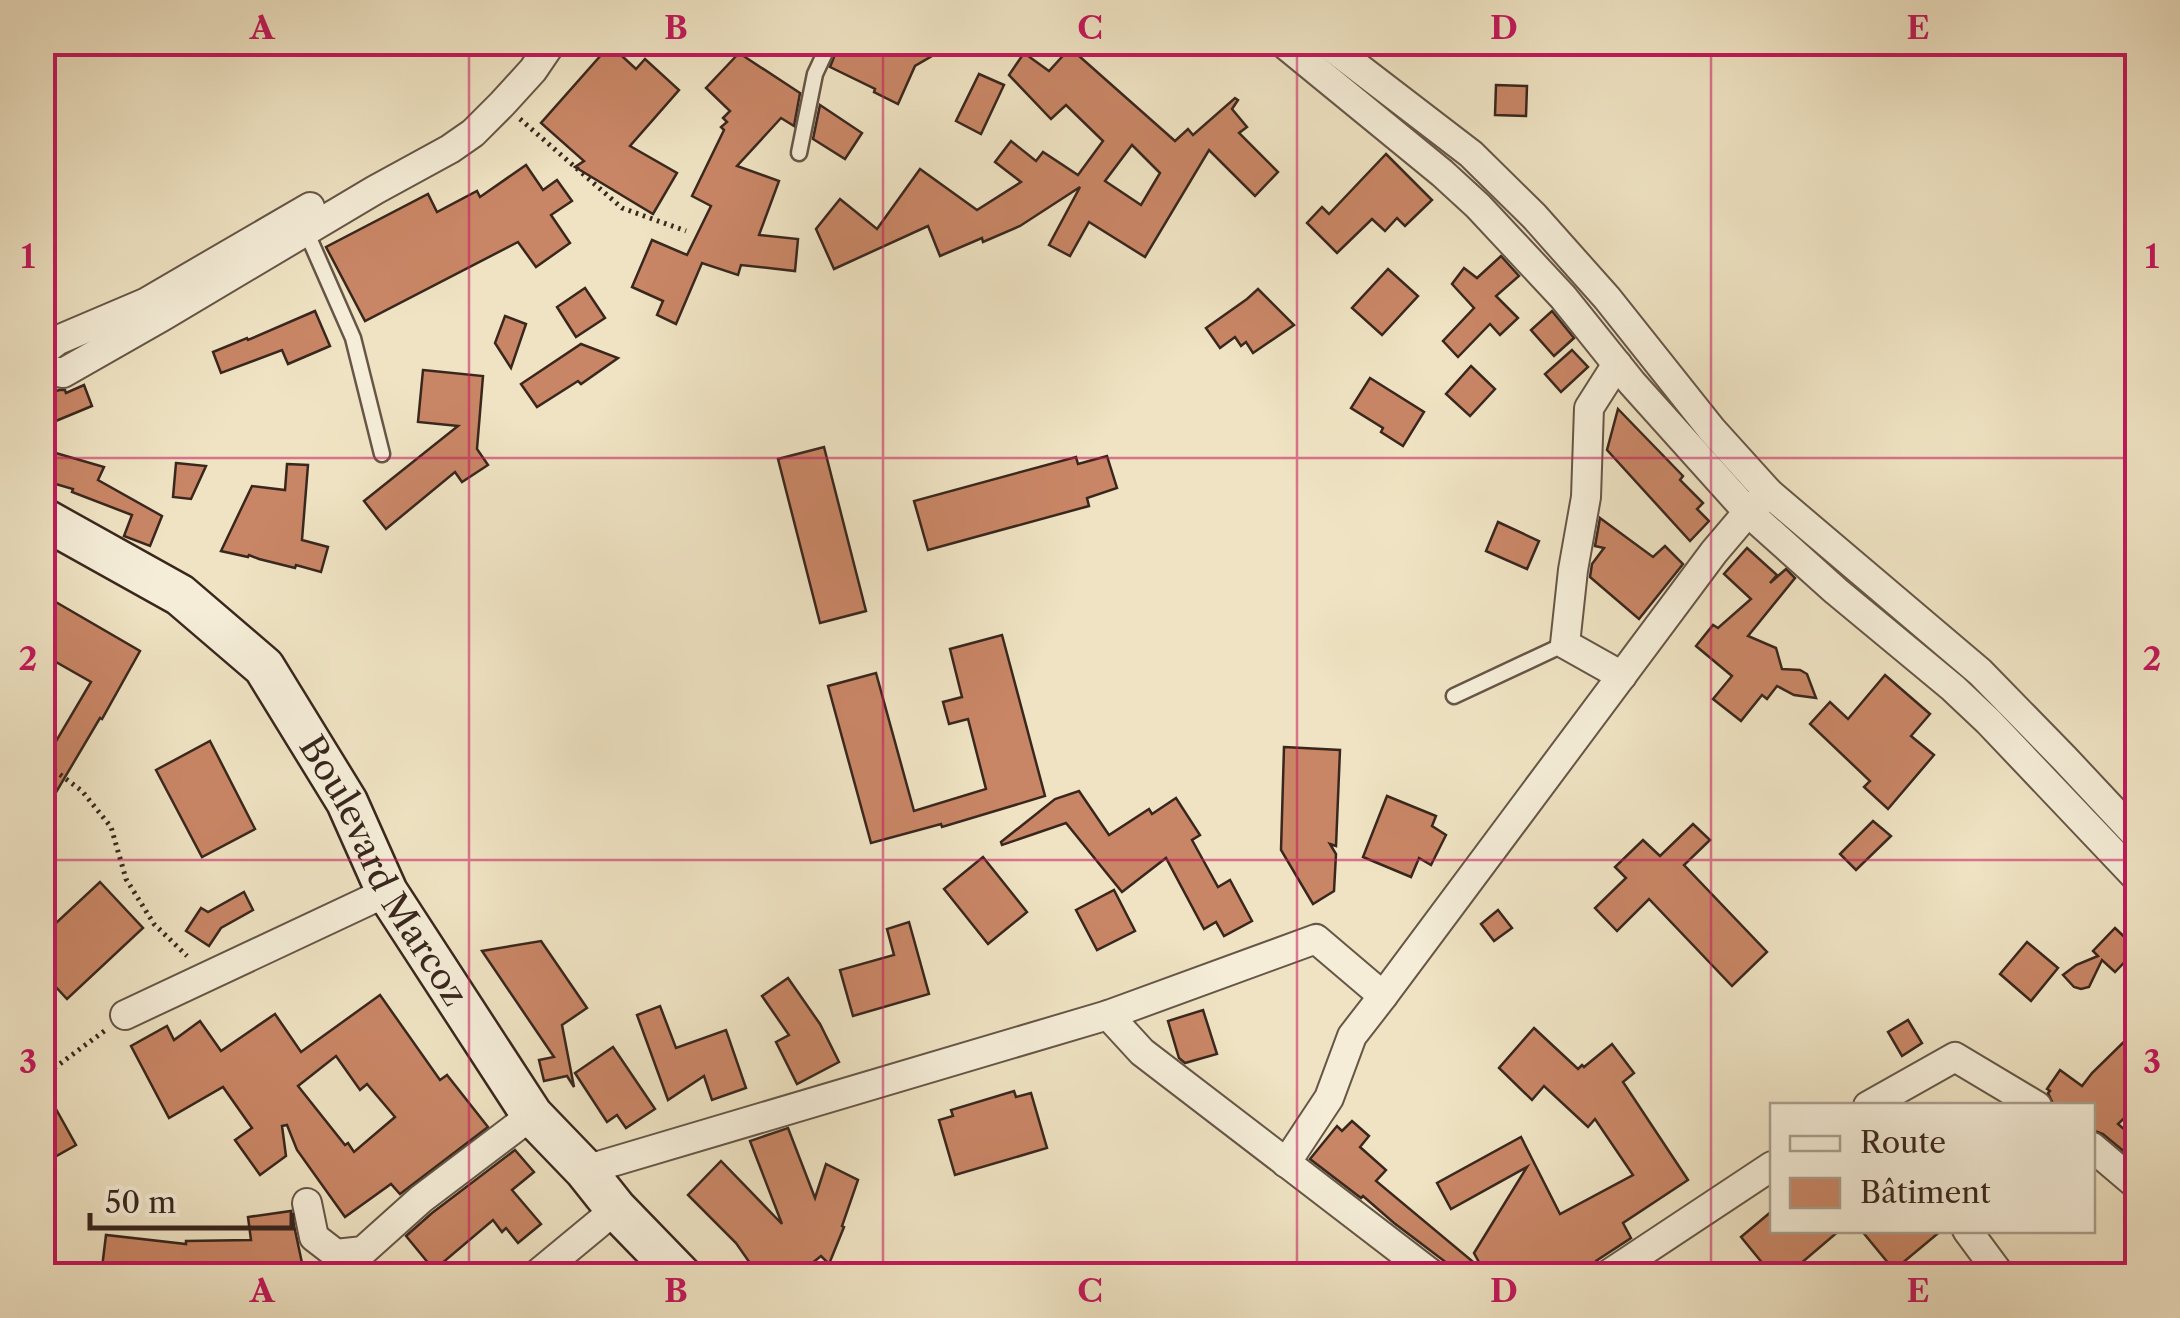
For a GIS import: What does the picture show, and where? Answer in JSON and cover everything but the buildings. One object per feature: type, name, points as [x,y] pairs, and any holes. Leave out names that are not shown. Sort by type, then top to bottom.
[{"type":"main road","name":"Boulevard Marcoz","points":[[42,518],[180,595],[264,667],[347,802],[387,892],[532,1115],[681,1276]]},
{"type":"street","points":[[42,369],[63,372],[306,231],[463,119],[517,65],[533,42]]},
{"type":"street","points":[[42,352],[58,340],[145,303],[199,270],[396,169],[450,149],[502,104],[552,42]]},
{"type":"street","points":[[1282,42],[1478,206],[1564,297],[1748,512],[1953,688],[2138,879]]},
{"type":"street","points":[[1325,42],[1471,154],[1534,216],[1607,298],[1712,430],[1769,493],[1980,672],[2138,837]]},
{"type":"street","points":[[1618,364],[1588,408],[1586,497],[1566,644],[1622,676]]},
{"type":"street","points":[[1286,1163],[1329,1098],[1352,1036],[1714,552],[1769,493]]},
{"type":"street","points":[[126,1016],[387,892]]},
{"type":"street","points":[[585,1170],[1108,1015],[1316,939],[1383,996]]},
{"type":"street","points":[[1108,1015],[1142,1052],[1434,1276]]},
{"type":"street","points":[[1873,1103],[1956,1057],[2033,1103]]},
{"type":"street","points":[[307,1203],[314,1237],[336,1254],[363,1251],[421,1199],[532,1115]]},
{"type":"street","points":[[2095,1150],[2138,1186]]},
{"type":"street","points":[[1606,1276],[1770,1167]]},
{"type":"street","points":[[536,1276],[616,1209]]},
{"type":"street","points":[[1970,1233],[2001,1276]]},
{"type":"lane","points":[[799,153],[815,74],[830,42]]},
{"type":"lane","points":[[306,231],[353,338],[382,454]]},
{"type":"lane","points":[[1454,696],[1566,644]]},
{"type":"path","points":[[502,104],[622,208],[686,231]]},
{"type":"path","points":[[42,761],[82,790],[110,826],[126,879],[154,924],[208,975]]},
{"type":"path","points":[[42,1077],[126,1016]]}]
